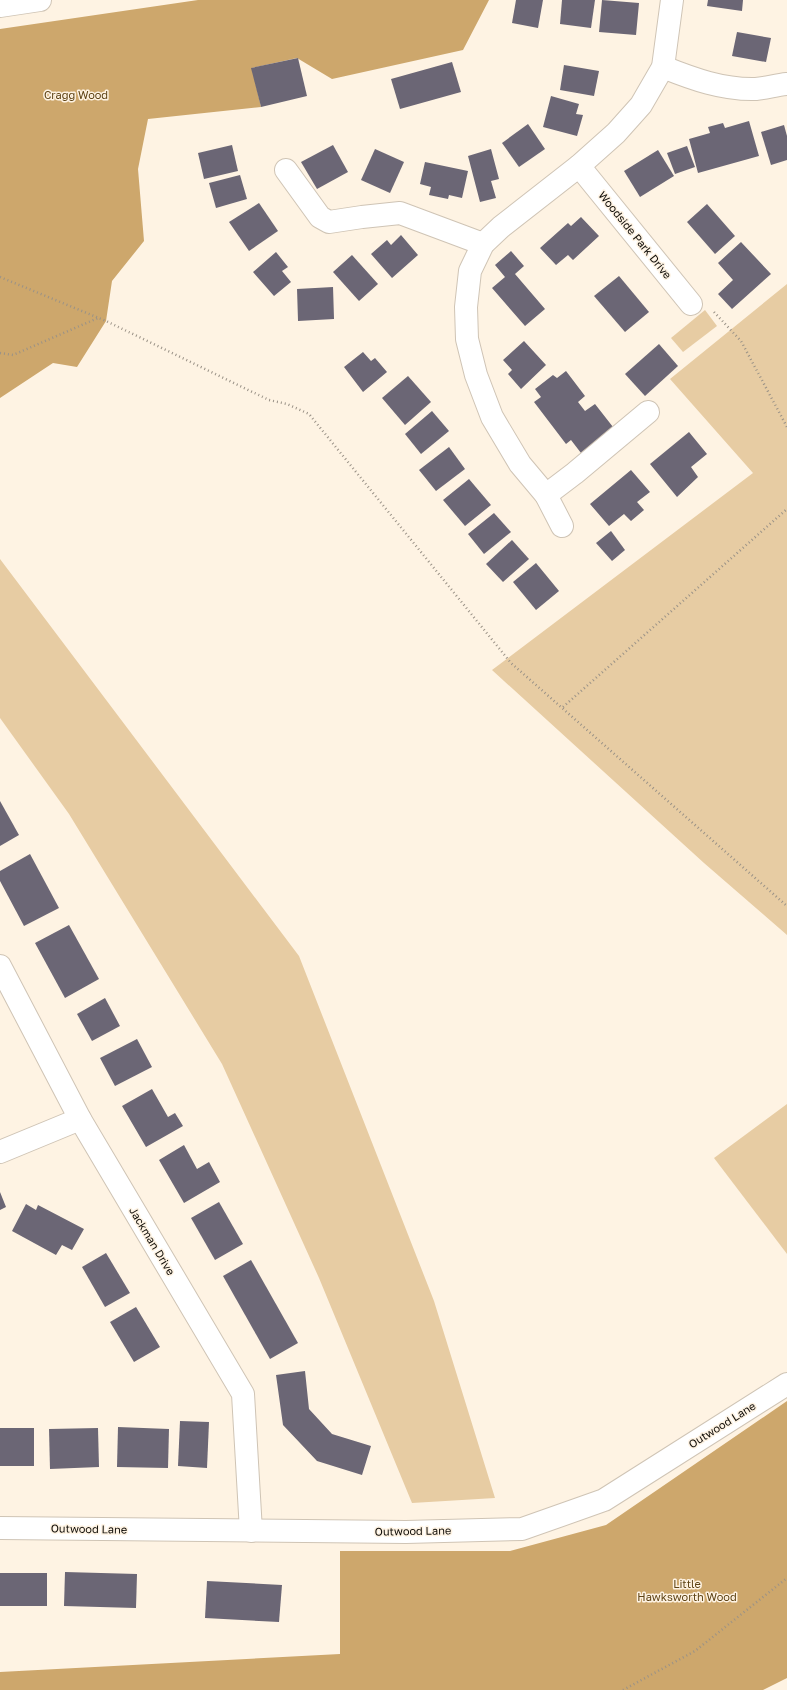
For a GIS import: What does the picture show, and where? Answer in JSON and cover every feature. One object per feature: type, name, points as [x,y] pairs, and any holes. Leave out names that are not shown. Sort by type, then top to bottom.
[{"type":"street","points":[[0,6],[40,0]]},
{"type":"street","points":[[562,526],[546,495],[520,464],[492,417],[476,375],[467,340],[466,307],[470,271],[483,244],[501,226],[579,166],[616,133],[641,104],[663,67],[672,0]]},
{"type":"street","points":[[663,67],[694,79],[724,87],[756,89],[787,84]]},
{"type":"street","name":"Woodside Park Drive","points":[[579,166],[691,304]]},
{"type":"street","points":[[286,170],[320,217],[329,222],[400,213],[483,244]]},
{"type":"street","points":[[546,495],[575,473],[648,412]]},
{"type":"street","name":"Jackman Drive","points":[[0,966],[80,1119],[243,1394],[251,1531]]},
{"type":"street","points":[[0,1152],[80,1119]]},
{"type":"street","name":"Outwood Lane","points":[[0,1528],[406,1532],[522,1529],[604,1500],[787,1384]]},
{"type":"path","points":[[0,277],[98,318],[269,400],[287,404],[309,414],[511,663],[563,707],[787,906]]},
{"type":"path","points":[[0,353],[13,355],[98,318]]},
{"type":"path","points":[[725,324],[741,341],[787,427]]},
{"type":"path","points":[[563,707],[787,509]]},
{"type":"path","points":[[623,1690],[695,1651],[787,1578]]},
{"type":"shaded area","points":[[787,284],[787,935],[704,863],[492,670],[753,473],[670,379]]},
{"type":"shaded area","points":[[705,310],[717,326],[683,352],[671,338]]},
{"type":"shaded area","points":[[0,559],[299,956],[434,1301],[495,1498],[412,1503],[319,1278],[222,1064],[69,814],[0,718]]},
{"type":"shaded area","points":[[787,1104],[787,1254],[714,1158]]},
{"type":"green space","name":"Cragg Wood","points":[[198,0],[489,0],[463,50],[332,79],[297,58],[252,68],[261,107],[148,119],[138,169],[144,241],[112,281],[106,321],[77,367],[53,363],[0,398],[0,29]]},
{"type":"green space","name":"Little Hawksworth Wood","points":[[787,1401],[787,1678],[763,1690],[0,1690],[0,1672],[340,1654],[340,1551],[510,1551],[606,1525]]},
{"type":"building","points":[[516,0],[543,0],[538,28],[512,23]]},
{"type":"building","points":[[562,0],[595,0],[591,28],[560,24]]},
{"type":"building","points":[[602,0],[639,3],[636,35],[599,32]]},
{"type":"building","points":[[708,0],[743,0],[742,11],[707,6]]},
{"type":"building","points":[[737,32],[771,38],[766,62],[732,56]]},
{"type":"building","points":[[298,58],[307,96],[261,107],[251,68]]},
{"type":"building","points":[[452,62],[461,92],[400,109],[391,79]]},
{"type":"building","points":[[564,65],[599,71],[594,96],[560,90]]},
{"type":"building","points":[[551,96],[579,104],[576,114],[583,115],[577,136],[543,127]]},
{"type":"building","points":[[749,121],[759,156],[698,173],[689,139],[710,133],[708,127],[723,123],[725,128]]},
{"type":"building","points":[[528,124],[545,149],[519,167],[502,143]]},
{"type":"building","points":[[784,125],[787,136],[787,160],[771,165],[761,132]]},
{"type":"building","points":[[232,145],[238,171],[204,179],[198,153]]},
{"type":"building","points":[[333,145],[348,172],[317,189],[301,162]]},
{"type":"building","points":[[687,146],[695,167],[675,174],[667,153]]},
{"type":"building","points":[[375,149],[404,162],[390,193],[361,180]]},
{"type":"building","points":[[491,149],[499,179],[491,181],[496,198],[480,202],[468,156]]},
{"type":"building","points":[[658,150],[674,176],[640,197],[624,171]]},
{"type":"building","points":[[425,162],[468,171],[462,198],[449,195],[448,199],[429,195],[431,187],[420,184]]},
{"type":"building","points":[[240,175],[247,199],[216,208],[209,183]]},
{"type":"building","points":[[259,203],[278,231],[249,251],[229,222]]},
{"type":"building","points":[[707,204],[735,236],[715,254],[687,222]]},
{"type":"building","points":[[581,217],[599,236],[573,260],[568,255],[556,265],[540,248],[568,223],[571,226]]},
{"type":"building","points":[[401,235],[418,255],[392,278],[371,254],[387,240],[391,245]]},
{"type":"building","points":[[741,242],[771,274],[732,309],[718,294],[733,280],[718,263]]},
{"type":"building","points":[[511,251],[524,266],[515,274],[545,309],[525,326],[492,288],[505,277],[495,265]]},
{"type":"building","points":[[276,252],[288,267],[282,271],[291,282],[274,296],[253,272]]},
{"type":"building","points":[[352,255],[378,284],[359,301],[333,272]]},
{"type":"building","points":[[619,276],[649,312],[625,332],[594,296]]},
{"type":"building","points":[[333,287],[334,319],[298,321],[297,289]]},
{"type":"building","points":[[524,341],[546,365],[521,389],[508,374],[512,370],[503,360]]},
{"type":"building","points":[[659,344],[678,366],[645,396],[625,374]]},
{"type":"building","points":[[363,352],[371,361],[375,358],[387,372],[363,392],[344,367]]},
{"type":"building","points":[[566,371],[585,396],[578,402],[585,411],[595,404],[613,427],[581,453],[571,440],[566,444],[534,402],[541,397],[535,389],[553,375],[557,378]]},
{"type":"building","points":[[408,376],[431,402],[405,425],[382,398]]},
{"type":"building","points":[[432,411],[449,431],[421,454],[405,434]]},
{"type":"building","points":[[689,432],[707,454],[691,467],[698,477],[677,497],[650,464]]},
{"type":"building","points":[[449,447],[465,469],[436,491],[419,470]]},
{"type":"building","points":[[631,470],[650,492],[637,502],[644,510],[631,521],[624,514],[609,526],[590,504]]},
{"type":"building","points":[[469,479],[491,505],[465,526],[443,500]]},
{"type":"building","points":[[494,513],[511,532],[484,554],[468,534]]},
{"type":"building","points":[[611,531],[625,550],[612,561],[596,543]]},
{"type":"building","points":[[512,540],[529,559],[503,582],[486,564]]},
{"type":"building","points":[[536,563],[559,591],[536,610],[513,582]]},
{"type":"building","points":[[0,801],[19,835],[0,846]]},
{"type":"building","points":[[30,854],[59,908],[24,926],[0,881],[0,871]]},
{"type":"building","points":[[69,925],[99,979],[65,998],[35,943]]},
{"type":"building","points":[[105,998],[120,1026],[92,1041],[77,1014]]},
{"type":"building","points":[[137,1039],[152,1067],[115,1086],[100,1058]]},
{"type":"building","points":[[152,1089],[168,1117],[175,1113],[183,1126],[146,1147],[122,1106]]},
{"type":"building","points":[[184,1145],[197,1169],[209,1162],[220,1182],[184,1203],[159,1160]]},
{"type":"building","points":[[0,1192],[6,1207],[0,1210]]},
{"type":"building","points":[[219,1202],[243,1244],[215,1260],[191,1218]]},
{"type":"building","points":[[26,1204],[36,1210],[38,1205],[84,1229],[72,1250],[62,1245],[56,1255],[12,1231]]},
{"type":"building","points":[[106,1253],[130,1293],[105,1307],[82,1267]]},
{"type":"building","points":[[251,1260],[298,1343],[270,1359],[223,1276]]},
{"type":"building","points":[[136,1307],[160,1347],[134,1362],[110,1322]]},
{"type":"building","points":[[305,1371],[309,1409],[332,1434],[371,1446],[362,1475],[317,1461],[283,1425],[276,1375]]},
{"type":"building","points":[[180,1421],[209,1422],[207,1468],[178,1466]]},
{"type":"building","points":[[118,1427],[169,1429],[168,1468],[117,1467]]},
{"type":"building","points":[[0,1428],[34,1428],[34,1466],[0,1466]]},
{"type":"building","points":[[98,1428],[99,1467],[50,1469],[49,1429]]},
{"type":"building","points":[[65,1572],[137,1574],[136,1608],[64,1606]]},
{"type":"building","points":[[0,1573],[47,1573],[47,1606],[0,1606]]},
{"type":"building","points":[[207,1581],[282,1585],[279,1622],[205,1618]]}]
